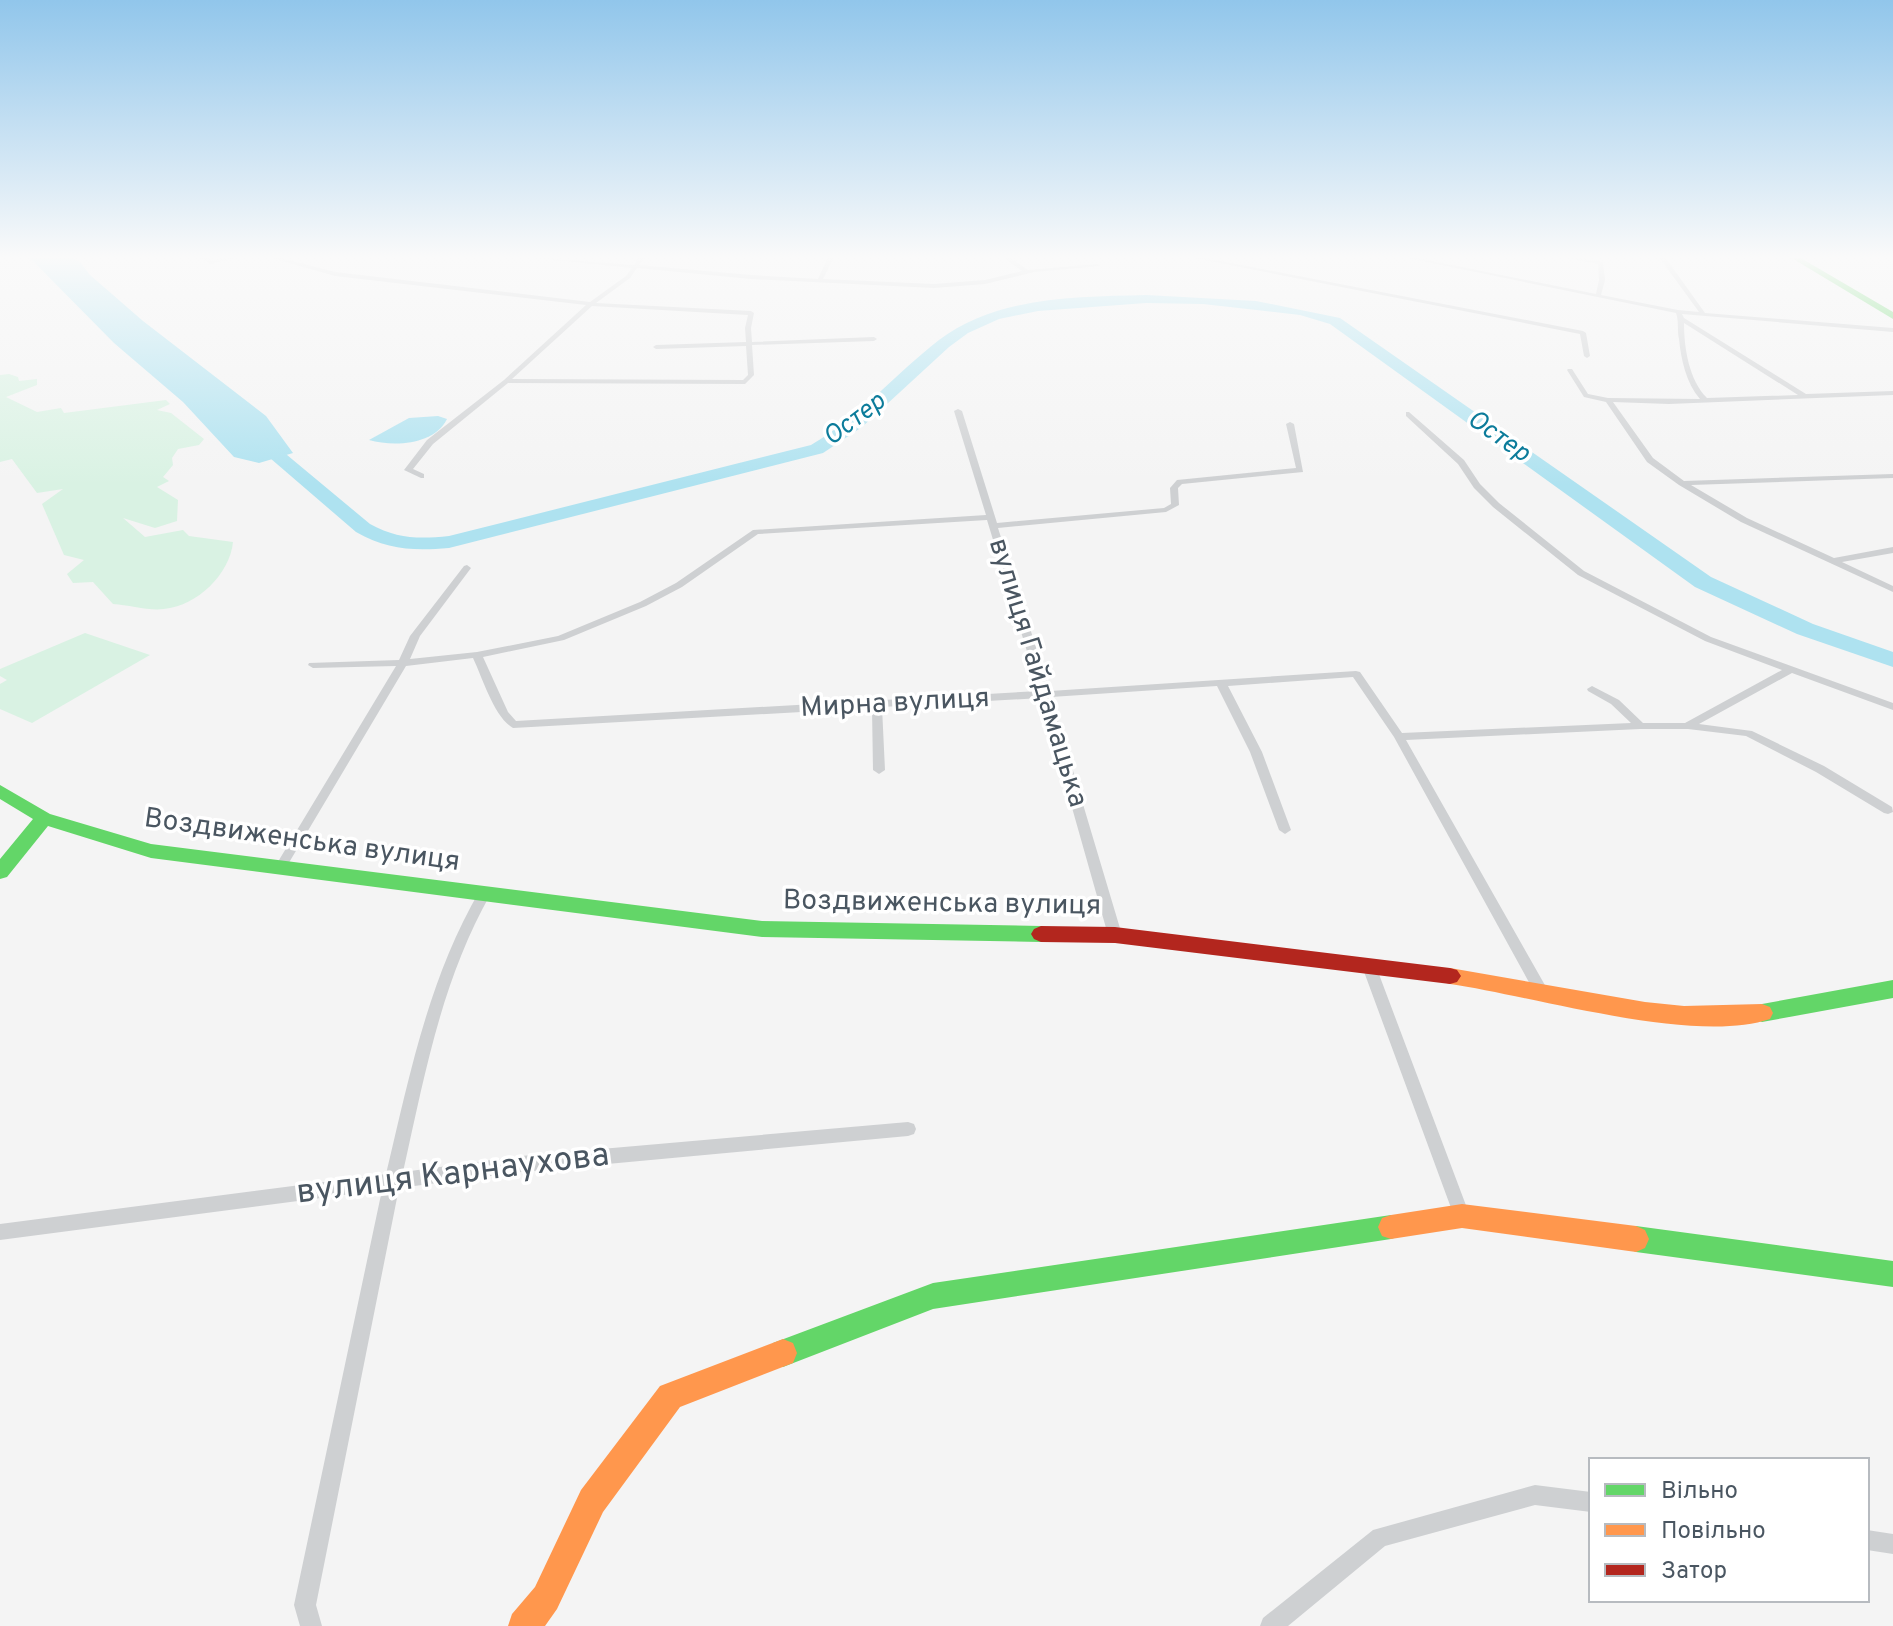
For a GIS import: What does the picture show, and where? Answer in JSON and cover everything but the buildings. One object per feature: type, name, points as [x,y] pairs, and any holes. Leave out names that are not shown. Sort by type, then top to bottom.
[{"type":"street","points":[[421,476],[408,470],[430,442],[560,333]]},
{"type":"street","points":[[506,381],[745,382],[751,375],[751,333]]},
{"type":"street","points":[[1582,333],[1587,356]]},
{"type":"street","points":[[1680,333],[1694,388],[1697,395],[1704,399]]},
{"type":"street","points":[[1706,333],[1803,395]]},
{"type":"street","points":[[656,347],[874,339]]},
{"type":"street","points":[[1570,370],[1586,396],[1608,400],[1893,393]]},
{"type":"street","points":[[1608,400],[1650,460],[1682,483],[1744,520],[1893,589]]},
{"type":"street","name":"вулиця Гайдамацька","points":[[958,411],[1045,693],[1115,935]]},
{"type":"street","points":[[1409,414],[1461,462],[1477,486],[1496,505],[1581,573],[1672,624],[1788,671],[1893,707]]},
{"type":"street","points":[[313,665],[403,663],[477,655],[561,638],[617,616],[679,585],[756,532],[991,522],[1166,510],[1175,505],[1174,488],[1180,482],[1300,470],[1290,424]]},
{"type":"street","points":[[1682,483],[1893,476]]},
{"type":"street","points":[[1831,561],[1893,550]]},
{"type":"street","points":[[280,868],[403,663],[415,636],[467,568]]},
{"type":"street","name":"Мирна вулиця","points":[[477,655],[503,713],[513,725],[877,706],[1356,674],[1399,737]]},
{"type":"street","points":[[1688,726],[1788,671]]},
{"type":"street","points":[[1221,683],[1256,752],[1285,830]]},
{"type":"street","points":[[1592,689],[1615,702],[1640,726]]},
{"type":"street","points":[[877,706],[879,770]]},
{"type":"street","points":[[1712,713],[1820,769],[1888,810]]},
{"type":"street","points":[[1541,991],[1399,737],[1640,726],[1688,726],[1748,733]]},
{"type":"street","name":"Воздвиженська вулиця","points":[[0,791],[44,818],[151,851],[762,929],[1115,935],[1370,969],[1480,979],[1677,1015],[1736,1017],[1836,1002],[1893,989]]},
{"type":"street","points":[[0,872],[44,818]]},
{"type":"street","points":[[311,1626],[305,1605],[392,1181],[433,1015],[451,956],[485,893]]},
{"type":"street","points":[[1370,969],[1462,1216]]},
{"type":"street","name":"вулиця Карнаухова","points":[[0,1232],[521,1164],[908,1129]]},
{"type":"street","points":[[524,1626],[546,1598],[592,1501],[670,1396],[933,1296],[1462,1216],[1893,1274]]},
{"type":"street","points":[[1271,1626],[1380,1537],[1535,1495],[1589,1502]]},
{"type":"street","points":[[1869,1540],[1893,1544]]},
{"type":"green space","points":[[0,375],[18,377],[19,381],[37,379],[37,385],[6,397],[37,412],[61,408],[64,413],[166,400],[170,404],[157,410],[171,413],[204,439],[199,445],[178,449],[172,458],[173,465],[163,477],[169,481],[157,487],[178,500],[177,521],[155,528],[123,518],[145,537],[183,530],[189,536],[233,542],[226,566],[210,586],[200,595],[176,607],[145,609],[113,604],[93,582],[73,583],[67,574],[84,560],[64,555],[42,504],[63,489],[37,493],[12,459],[0,462]]},
{"type":"green space","points":[[85,633],[150,655],[32,723],[0,709],[0,684],[7,680],[0,676],[0,669]]},
{"type":"water","points":[[104,333],[158,333],[266,416],[293,453],[259,463],[234,457],[183,402]]},
{"type":"water","points":[[438,416],[447,419],[441,428],[423,439],[401,443],[369,440],[409,418]]},
{"type":"waterway","name":"Остер","points":[[251,434],[336,502],[363,528],[384,540],[415,545],[449,542],[817,449],[856,423],[959,333]]},
{"type":"waterway","name":"Остер","points":[[1352,333],[1703,582],[1805,629],[1893,660]]},
{"type":"traffic: fast","points":[[0,791],[44,818],[151,851],[762,929],[1041,934]]},
{"type":"traffic: fast","points":[[0,872],[44,818]]},
{"type":"traffic: fast","points":[[1762,1013],[1893,989]]},
{"type":"traffic: fast","points":[[783,1353],[933,1296],[1391,1227]]},
{"type":"traffic: fast","points":[[1636,1239],[1893,1274]]},
{"type":"traffic: slow","points":[[1450,976],[1645,1011],[1723,1016],[1762,1013]]},
{"type":"traffic: slow","points":[[1391,1227],[1462,1216],[1636,1239]]},
{"type":"traffic: slow","points":[[524,1626],[546,1598],[592,1501],[670,1396],[783,1353]]},
{"type":"traffic: jam","points":[[1041,934],[1115,935],[1450,976]]}]
